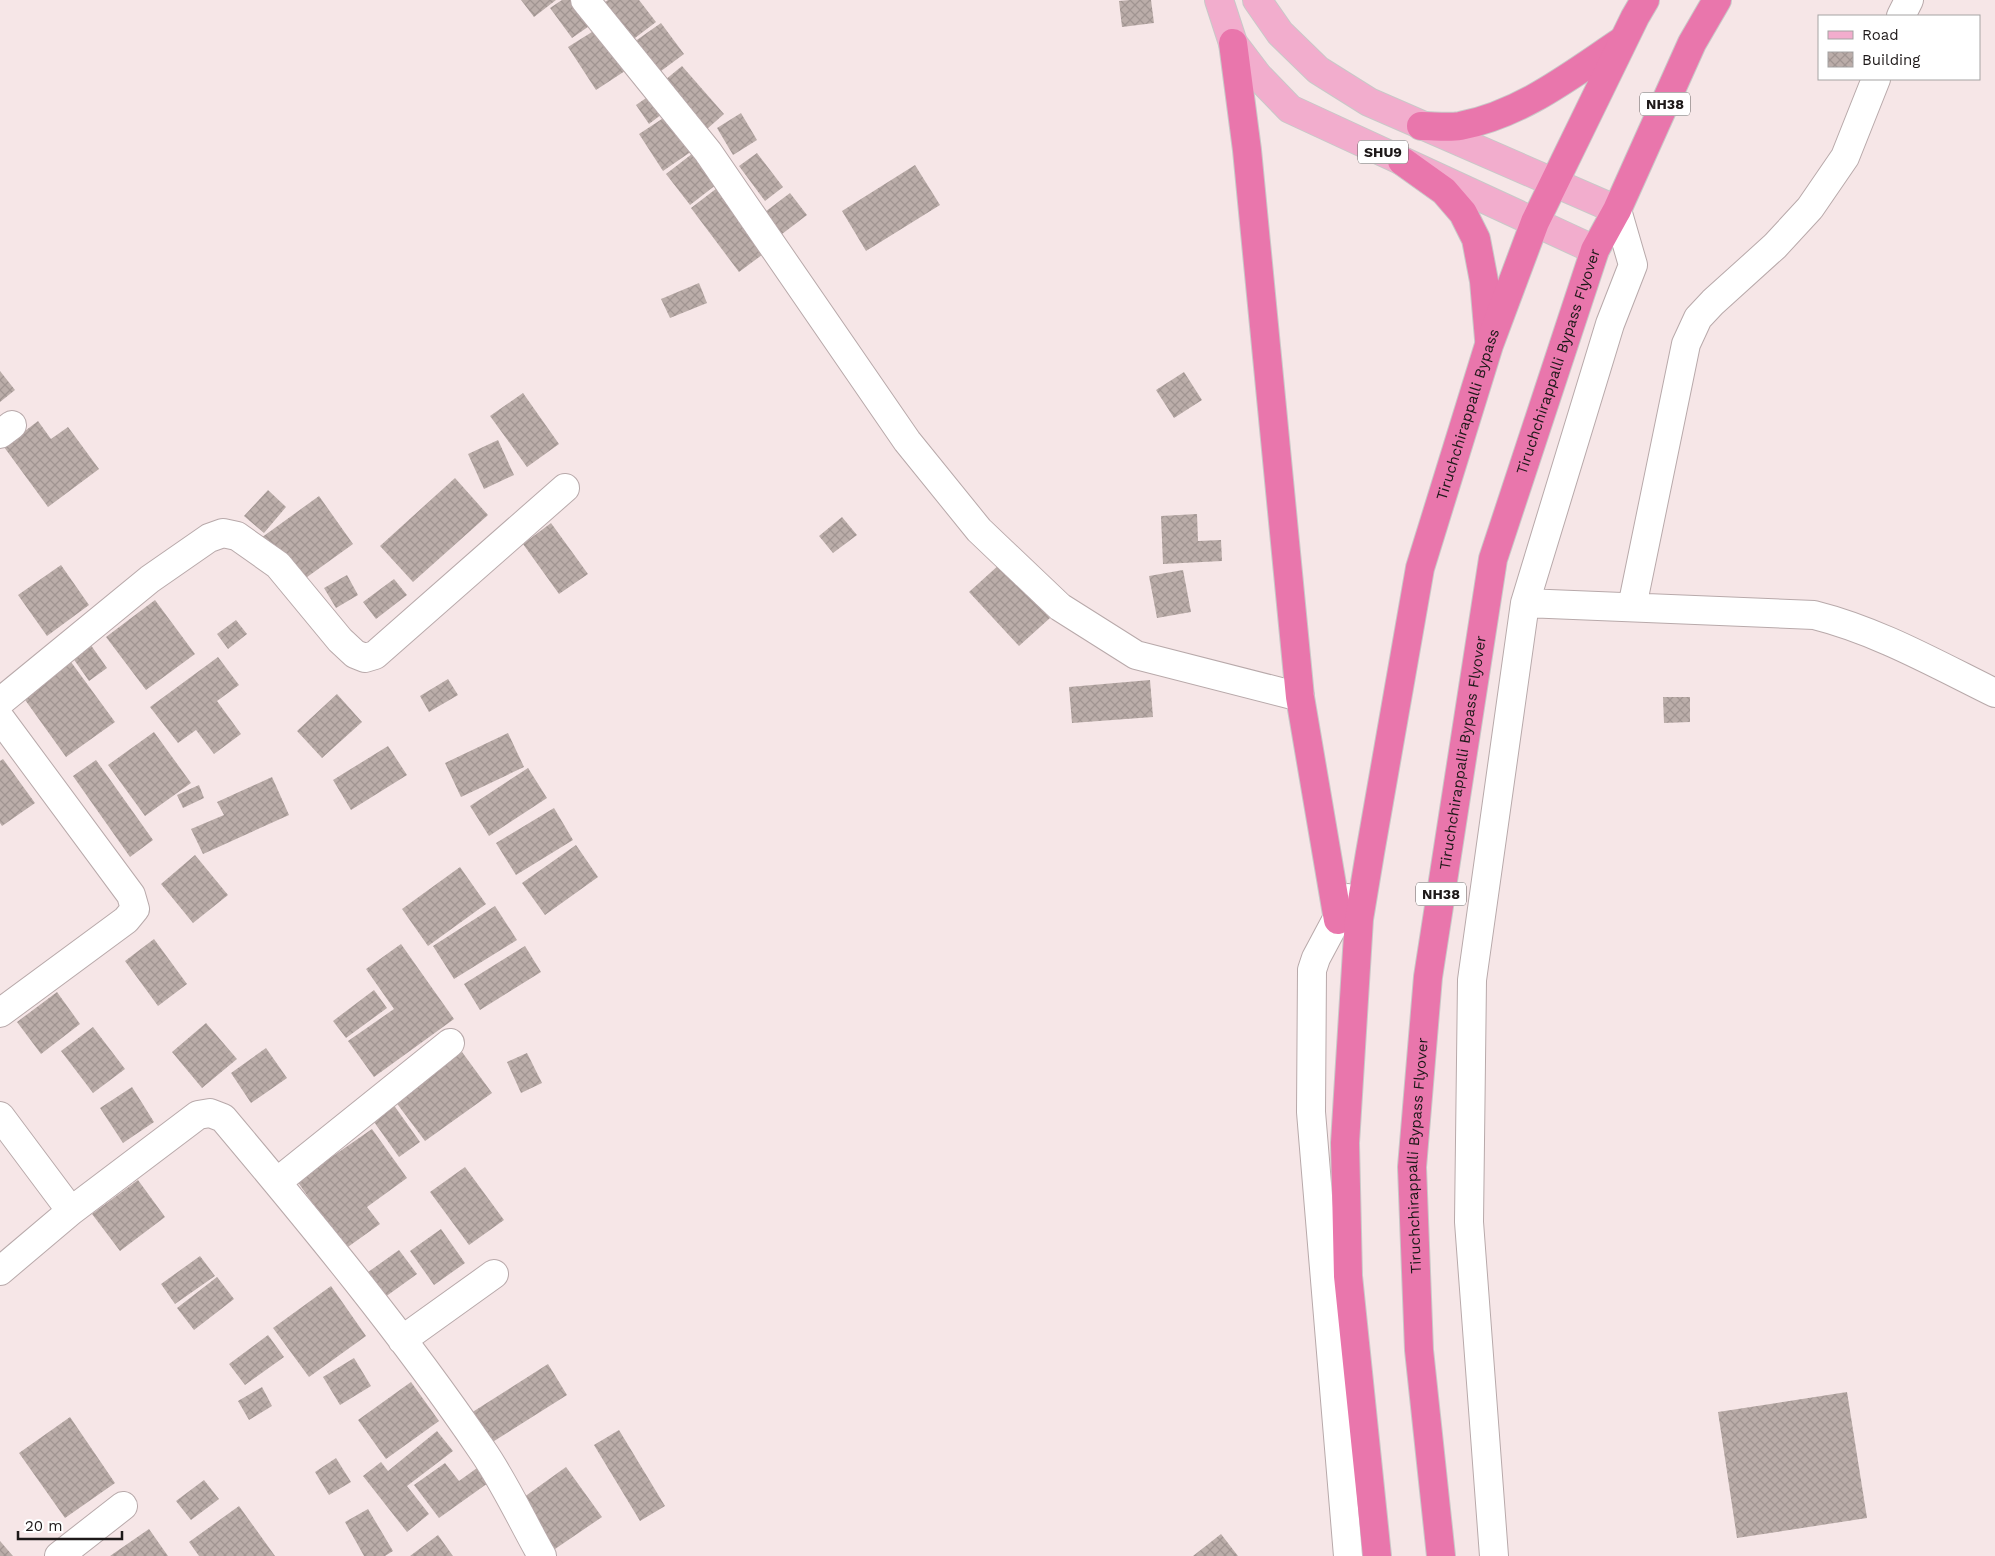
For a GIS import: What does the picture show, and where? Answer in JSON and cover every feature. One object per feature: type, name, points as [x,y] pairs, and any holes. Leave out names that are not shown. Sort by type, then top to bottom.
[{"type":"highway","name":"Tiruchchirappalli Bypass","points":[[1370,853],[1420,568],[1490,345],[1535,222],[1623,40],[1645,0]]},
{"type":"highway","name":"NH38","points":[[1617,210],[1692,43],[1717,0]]},
{"type":"highway","points":[[1421,126],[1458,126],[1500,115],[1536,98],[1623,40]]},
{"type":"highway","points":[[1233,42],[1248,160],[1300,697],[1338,920]]},
{"type":"highway","points":[[1402,161],[1444,191],[1463,213],[1476,239],[1484,281],[1490,345]]},
{"type":"highway","name":"Tiruchchirappalli Bypass Flyover","points":[[1441,1556],[1419,1350],[1412,1167],[1428,976],[1493,559],[1595,250],[1617,210]]},
{"type":"highway","points":[[1370,853],[1360,919],[1345,1143],[1348,1276],[1377,1556]]},
{"type":"main road","name":"SHU9","points":[[1219,0],[1233,42],[1258,76],[1290,108],[1595,250]]},
{"type":"main road","name":"SHU9","points":[[1257,0],[1280,33],[1318,70],[1369,102],[1553,184],[1617,210]]},
{"type":"street","points":[[586,0],[708,152],[907,441],[986,536],[1060,607],[1136,655],[1300,697]]},
{"type":"street","points":[[1902,15],[1909,0]]},
{"type":"street","points":[[1632,607],[1686,344],[1698,318],[1713,302],[1776,246],[1810,208],[1845,157],[1876,80]]},
{"type":"street","points":[[1494,1556],[1469,1222],[1472,980],[1525,603],[1610,324],[1633,266],[1617,210]]},
{"type":"street","points":[[0,702],[150,578],[209,538],[224,533],[237,536],[278,565],[340,640],[355,654],[365,658],[375,655],[565,488]]},
{"type":"street","points":[[1525,603],[1814,614],[1844,622],[1870,632],[1995,692]]},
{"type":"street","points":[[0,718],[131,895],[135,908],[126,920],[0,1013]]},
{"type":"street","points":[[1348,1556],[1311,1112],[1312,970],[1316,958],[1338,920],[1370,853]]},
{"type":"street","points":[[277,1182],[450,1044]]},
{"type":"street","points":[[0,1271],[71,1211],[198,1114],[205,1112],[222,1118],[277,1182],[402,1340],[483,1452],[542,1556]]},
{"type":"street","points":[[0,1116],[71,1211]]},
{"type":"street","points":[[402,1340],[494,1274]]},
{"type":"street","points":[[59,1556],[123,1506]]},
{"type":"building","points":[[521,0],[556,0],[534,17]]},
{"type":"building","points":[[562,0],[579,0],[595,22],[572,38],[550,8]]},
{"type":"building","points":[[608,0],[639,0],[656,22],[631,41],[602,4]]},
{"type":"building","points":[[1151,0],[1154,23],[1122,27],[1119,1]]},
{"type":"building","points":[[661,23],[684,54],[657,74],[634,42]]},
{"type":"building","points":[[600,27],[628,69],[596,90],[568,47]]},
{"type":"building","points":[[682,66],[724,114],[707,129],[665,80]]},
{"type":"building","points":[[649,96],[662,114],[649,124],[636,105]]},
{"type":"building","points":[[741,113],[757,140],[733,155],[717,128]]},
{"type":"building","points":[[668,115],[692,151],[663,171],[639,134]]},
{"type":"building","points":[[697,150],[721,181],[690,205],[666,174]]},
{"type":"building","points":[[757,153],[783,187],[765,201],[739,166]]},
{"type":"building","points":[[915,165],[940,205],[866,251],[842,211]]},
{"type":"building","points":[[721,185],[770,249],[739,272],[691,208]]},
{"type":"building","points":[[790,193],[807,215],[782,234],[765,212]]},
{"type":"building","points":[[699,283],[707,303],[670,318],[661,299]]},
{"type":"building","points":[[0,371],[15,390],[0,402]]},
{"type":"building","points":[[1184,372],[1202,400],[1174,418],[1156,390]]},
{"type":"building","points":[[523,393],[559,444],[527,467],[490,416]]},
{"type":"building","points":[[38,421],[51,439],[68,427],[99,469],[48,507],[4,447]]},
{"type":"building","points":[[498,440],[514,475],[484,489],[468,454]]},
{"type":"building","points":[[455,478],[488,515],[413,582],[380,546]]},
{"type":"building","points":[[268,490],[286,507],[264,533],[244,516]]},
{"type":"building","points":[[319,496],[353,544],[296,585],[261,538]]},
{"type":"building","points":[[1197,514],[1198,541],[1221,540],[1222,561],[1163,564],[1161,516]]},
{"type":"building","points":[[842,517],[857,535],[833,553],[819,536]]},
{"type":"building","points":[[551,523],[588,574],[559,594],[523,544]]},
{"type":"building","points":[[1000,564],[1050,618],[1019,646],[969,592]]},
{"type":"building","points":[[61,565],[89,605],[47,636],[18,595]]},
{"type":"building","points":[[1183,570],[1191,612],[1157,618],[1149,576]]},
{"type":"building","points":[[347,575],[358,595],[336,608],[324,588]]},
{"type":"building","points":[[394,579],[407,595],[376,619],[363,602]]},
{"type":"building","points":[[155,600],[195,654],[146,690],[106,637]]},
{"type":"building","points":[[236,620],[247,634],[228,649],[217,634]]},
{"type":"building","points":[[88,641],[107,668],[89,681],[70,654]]},
{"type":"building","points":[[218,657],[239,685],[217,701],[241,734],[214,754],[196,730],[178,743],[150,707]]},
{"type":"building","points":[[71,662],[115,722],[66,757],[23,697]]},
{"type":"building","points":[[448,679],[458,695],[429,712],[420,696]]},
{"type":"building","points":[[1150,680],[1153,717],[1072,723],[1069,687]]},
{"type":"building","points":[[337,694],[362,722],[322,758],[297,731]]},
{"type":"building","points":[[1663,697],[1690,697],[1690,722],[1664,723]]},
{"type":"building","points":[[154,732],[191,783],[145,816],[108,765]]},
{"type":"building","points":[[508,733],[524,767],[461,797],[445,763]]},
{"type":"building","points":[[388,746],[407,775],[351,810],[333,780]]},
{"type":"building","points":[[3,759],[35,803],[2,826],[0,823],[0,761]]},
{"type":"building","points":[[96,760],[153,840],[130,857],[73,776]]},
{"type":"building","points":[[528,768],[547,798],[489,836],[470,806]]},
{"type":"building","points":[[272,777],[289,815],[203,854],[191,829],[224,815],[217,802]]},
{"type":"building","points":[[199,785],[204,798],[183,808],[177,795]]},
{"type":"building","points":[[554,808],[573,840],[516,875],[496,843]]},
{"type":"building","points":[[576,845],[598,877],[545,915],[522,883]]},
{"type":"building","points":[[195,855],[228,895],[193,923],[161,884]]},
{"type":"building","points":[[460,867],[486,904],[428,946],[402,909]]},
{"type":"building","points":[[495,906],[517,940],[454,979],[433,946]]},
{"type":"building","points":[[154,939],[187,984],[158,1006],[125,961]]},
{"type":"building","points":[[401,944],[454,1019],[374,1077],[348,1041],[394,1009],[366,969]]},
{"type":"building","points":[[525,946],[541,972],[480,1010],[464,984]]},
{"type":"building","points":[[374,990],[387,1008],[346,1038],[333,1021]]},
{"type":"building","points":[[57,992],[80,1024],[41,1054],[17,1022]]},
{"type":"building","points":[[206,1023],[237,1059],[202,1088],[172,1052]]},
{"type":"building","points":[[93,1027],[125,1069],[93,1093],[61,1051]]},
{"type":"building","points":[[266,1048],[287,1078],[251,1103],[231,1073]]},
{"type":"building","points":[[462,1052],[492,1093],[425,1141],[395,1101]]},
{"type":"building","points":[[527,1053],[542,1083],[521,1093],[507,1062]]},
{"type":"building","points":[[132,1087],[154,1122],[123,1143],[100,1108]]},
{"type":"building","points":[[393,1104],[420,1142],[399,1157],[372,1119]]},
{"type":"building","points":[[372,1129],[407,1178],[367,1207],[380,1224],[345,1249],[297,1181]]},
{"type":"building","points":[[465,1167],[504,1220],[469,1245],[430,1192]]},
{"type":"building","points":[[138,1180],[165,1217],[120,1251],[92,1214]]},
{"type":"building","points":[[441,1229],[465,1263],[434,1285],[410,1251]]},
{"type":"building","points":[[399,1250],[417,1274],[381,1300],[364,1275]]},
{"type":"building","points":[[200,1256],[215,1276],[175,1304],[161,1284]]},
{"type":"building","points":[[217,1277],[234,1299],[194,1330],[177,1308]]},
{"type":"building","points":[[331,1286],[366,1336],[309,1377],[273,1328]]},
{"type":"building","points":[[268,1335],[284,1357],[245,1385],[229,1364]]},
{"type":"building","points":[[354,1358],[371,1386],[340,1405],[323,1377]]},
{"type":"building","points":[[548,1364],[567,1395],[491,1443],[471,1413]]},
{"type":"building","points":[[411,1382],[439,1421],[386,1459],[358,1420]]},
{"type":"building","points":[[262,1387],[272,1406],[249,1420],[238,1401]]},
{"type":"building","points":[[1847,1392],[1867,1518],[1737,1538],[1718,1412]]},
{"type":"building","points":[[70,1417],[115,1483],[65,1518],[19,1453]]},
{"type":"building","points":[[619,1430],[665,1506],[640,1521],[594,1445]]},
{"type":"building","points":[[437,1431],[453,1451],[407,1486],[429,1514],[407,1532],[363,1476],[381,1462],[388,1471]]},
{"type":"building","points":[[336,1458],[351,1482],[329,1495],[315,1472]]},
{"type":"building","points":[[445,1463],[459,1481],[477,1468],[488,1483],[439,1518],[414,1485]]},
{"type":"building","points":[[566,1467],[602,1517],[555,1549],[520,1500]]},
{"type":"building","points":[[204,1480],[219,1499],[191,1520],[176,1501]]},
{"type":"building","points":[[239,1506],[275,1556],[199,1556],[189,1542]]},
{"type":"building","points":[[368,1509],[393,1551],[385,1556],[364,1556],[345,1522]]},
{"type":"building","points":[[149,1529],[168,1556],[110,1556]]},
{"type":"building","points":[[1221,1534],[1238,1556],[1193,1556]]},
{"type":"building","points":[[438,1535],[453,1556],[410,1556]]},
{"type":"building","points":[[0,1541],[13,1556],[0,1556]]}]
